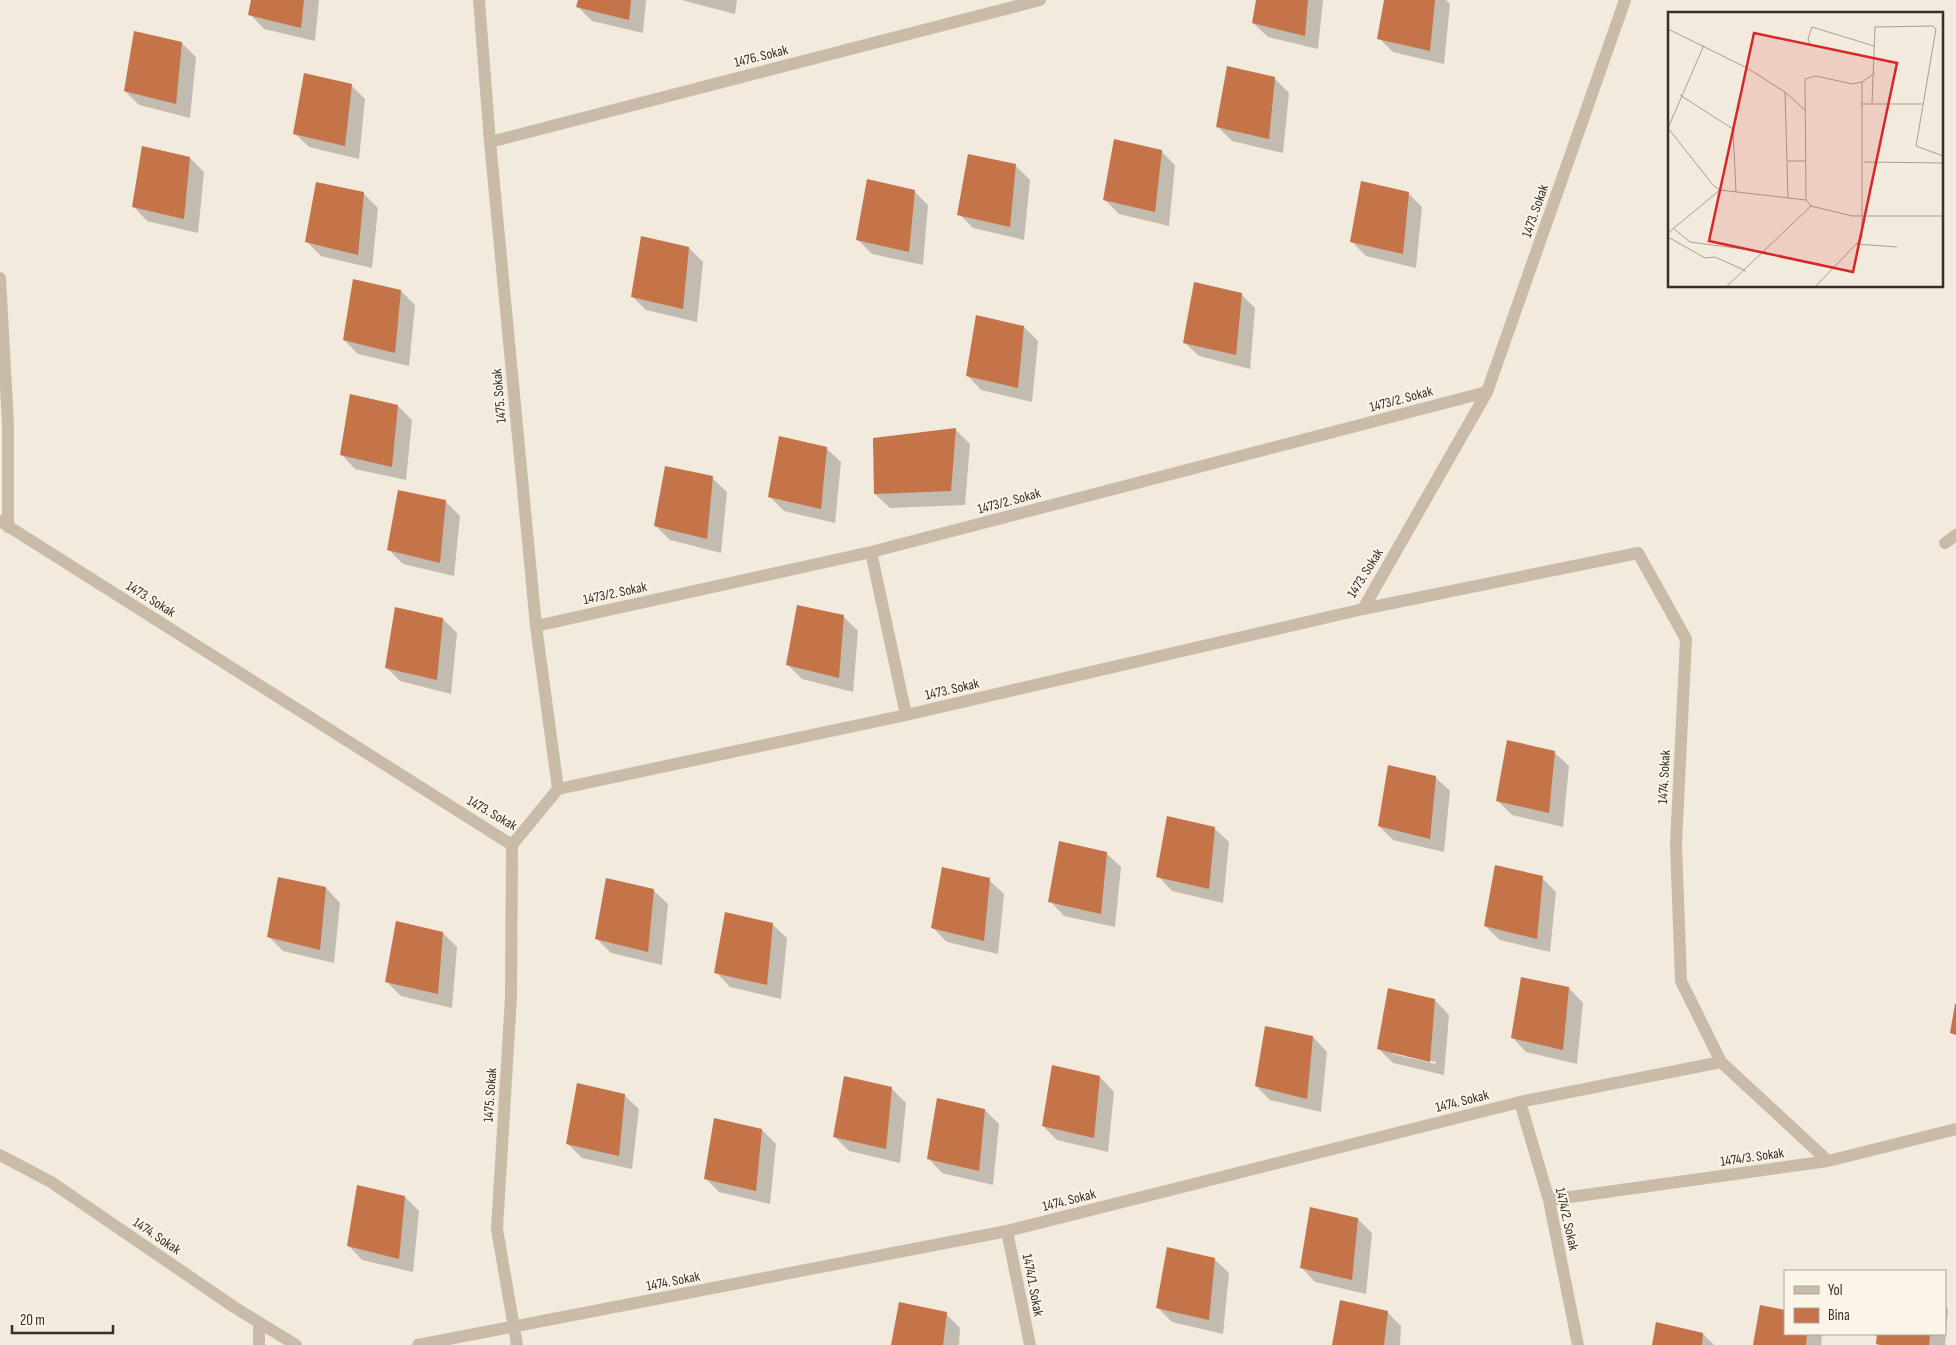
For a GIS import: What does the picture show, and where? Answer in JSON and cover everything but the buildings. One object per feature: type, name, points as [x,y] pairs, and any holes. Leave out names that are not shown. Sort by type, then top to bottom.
[{"type":"street","name":"1475. Sokak","points":[[479,0],[490,142],[536,626],[558,789]]},
{"type":"street","name":"1476. Sokak","points":[[490,142],[1040,0]]},
{"type":"street","name":"1473. Sokak","points":[[4,524],[512,845],[558,789],[906,715],[1363,609],[1487,392],[1625,0]]},
{"type":"street","points":[[0,278],[8,424],[4,524]]},
{"type":"street","name":"1473/2. Sokak","points":[[536,626],[871,552],[1487,392]]},
{"type":"street","points":[[1945,543],[1956,535]]},
{"type":"street","points":[[871,552],[906,715]]},
{"type":"street","name":"1474. Sokak","points":[[418,1345],[1007,1231],[1520,1102],[1721,1062],[1681,981],[1676,844],[1686,639],[1638,553],[1363,609]]},
{"type":"street","name":"1475. Sokak","points":[[512,845],[512,997],[497,1229],[517,1345]]},
{"type":"street","points":[[1721,1062],[1828,1161]]},
{"type":"street","name":"1474/2. Sokak","points":[[1520,1102],[1548,1200],[1578,1345]]},
{"type":"street","name":"1474/3. Sokak","points":[[1548,1200],[1828,1161],[1956,1129]]},
{"type":"street","name":"1474. Sokak","points":[[0,1155],[51,1182],[296,1345]]},
{"type":"street","name":"1474/1. Sokak","points":[[1007,1231],[1030,1345]]},
{"type":"street","points":[[259,1322],[259,1345]]}]
